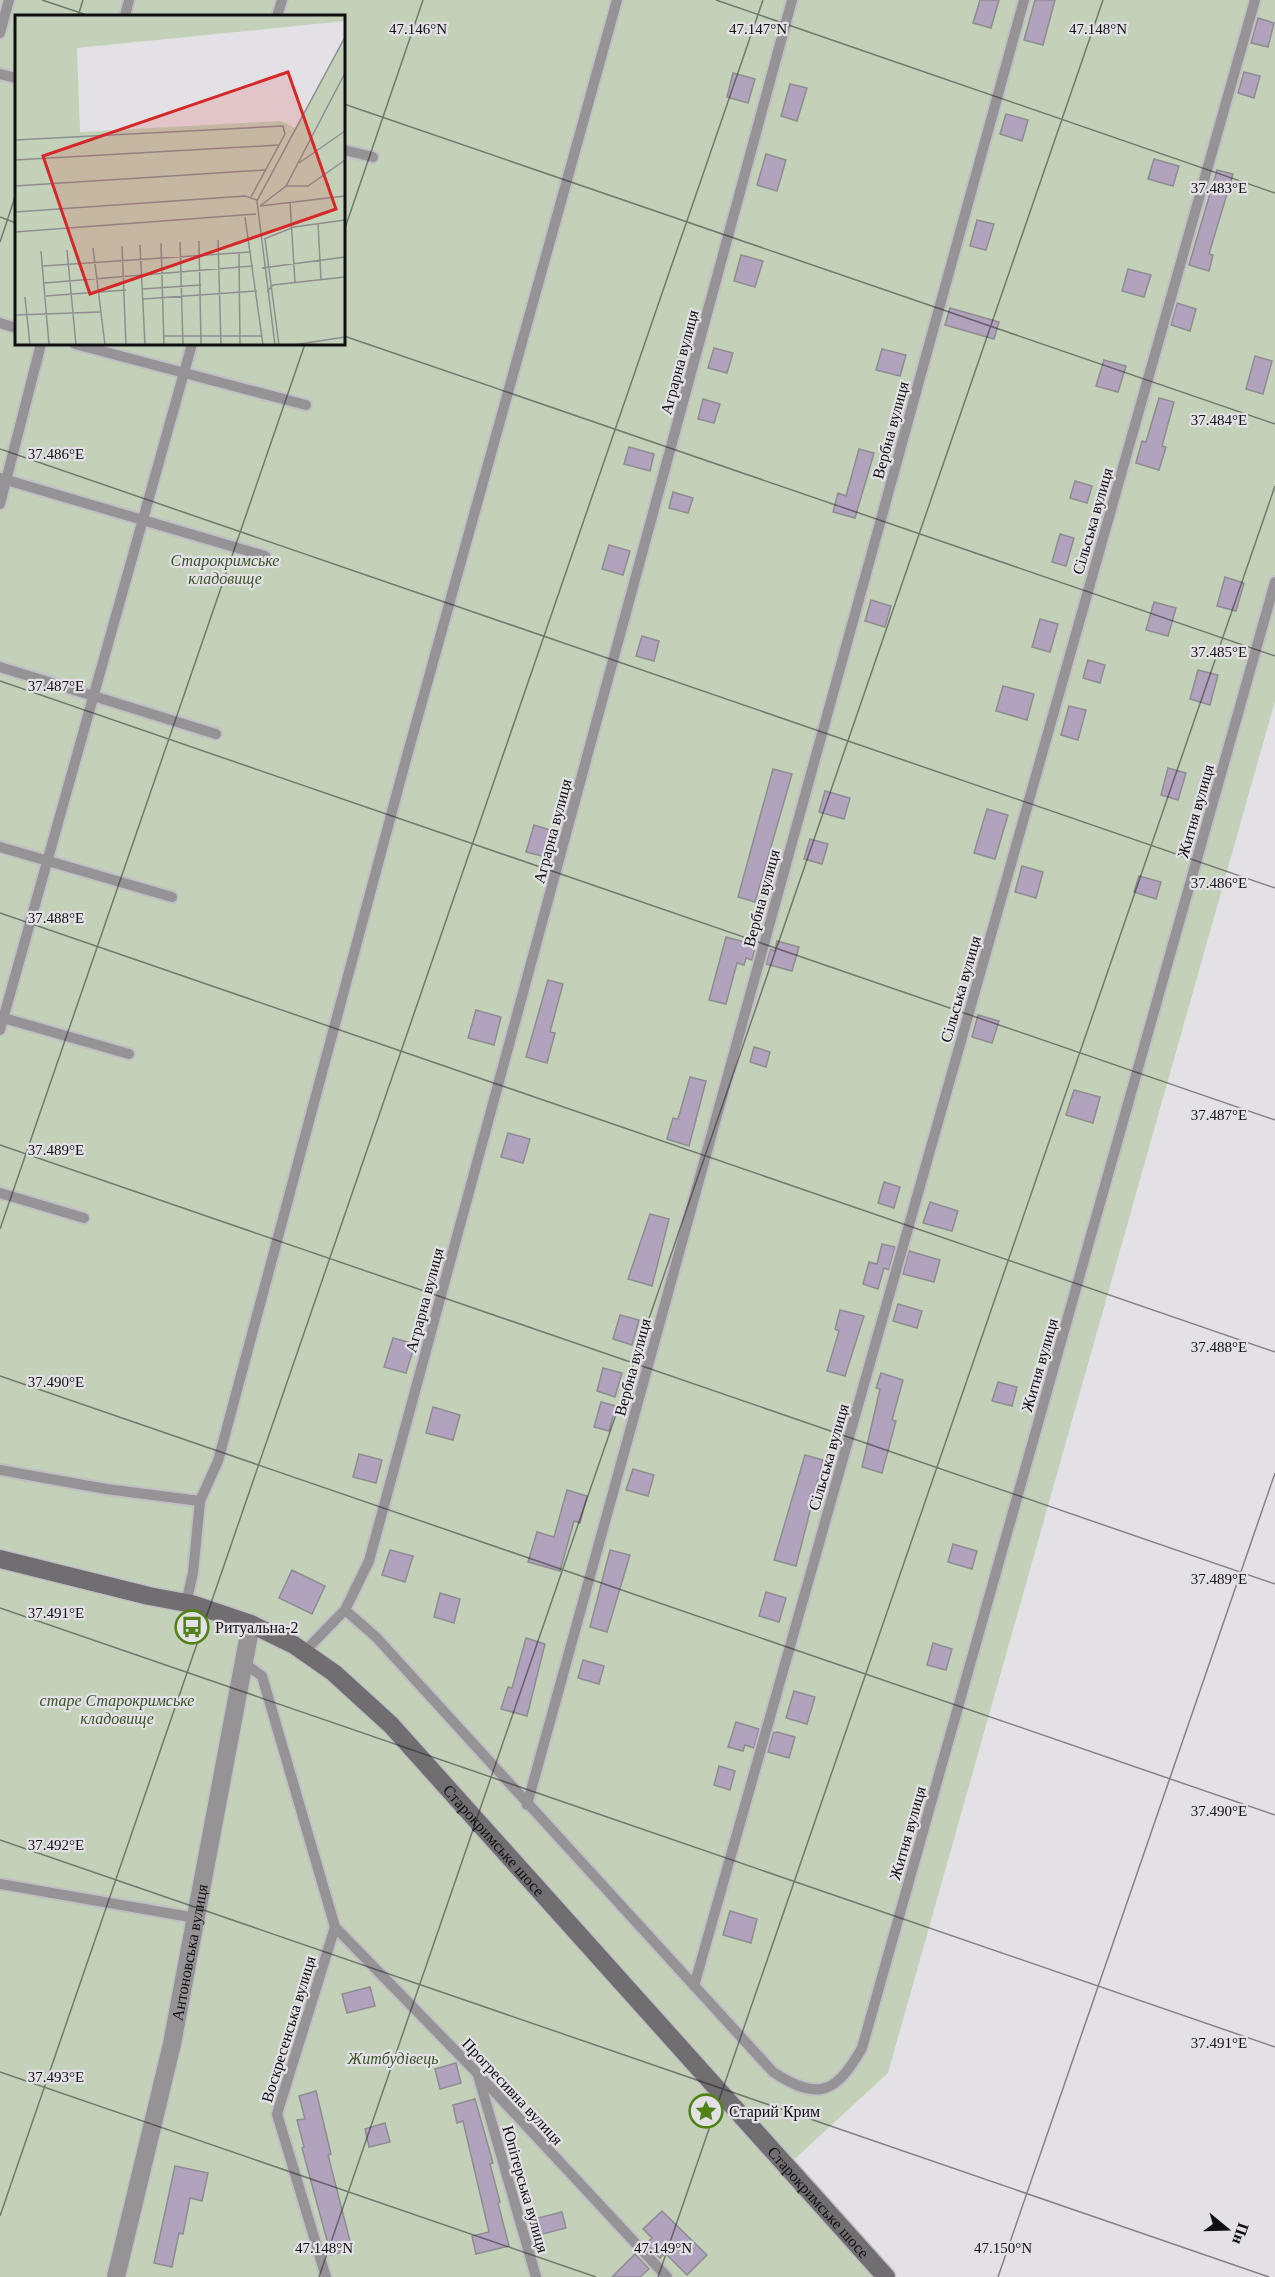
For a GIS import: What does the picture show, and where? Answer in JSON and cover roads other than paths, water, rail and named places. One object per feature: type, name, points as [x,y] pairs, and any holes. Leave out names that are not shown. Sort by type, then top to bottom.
[{"type":"street","name":"Старокримське шосе","points":[[0,1559],[186,1603],[251,1624],[304,1652],[334,1673],[391,1725],[886,2277]]},
{"type":"street","name":"Антоновська вулиця","points":[[116,2277],[172,2044],[251,1624]]},
{"type":"lane","points":[[0,33],[9,0]]},
{"type":"lane","points":[[125,15],[129,0]]},
{"type":"lane","points":[[278,15],[282,0]]},
{"type":"lane","points":[[186,1603],[193,1573],[200,1501],[218,1461],[405,763],[617,0]]},
{"type":"lane","name":"Аграрна вулиця","points":[[304,1652],[345,1611],[369,1561],[792,0]]},
{"type":"lane","name":"Вербна вулиця","points":[[527,1805],[1024,0]]},
{"type":"lane","name":"Сільська вулиця","points":[[694,1986],[1255,0]]},
{"type":"lane","points":[[0,74],[15,78]]},
{"type":"lane","points":[[345,150],[373,157]]},
{"type":"lane","points":[[0,323],[15,328]]},
{"type":"lane","points":[[0,504],[3,479],[41,345]]},
{"type":"lane","points":[[79,345],[306,405]]},
{"type":"lane","points":[[0,1030],[192,345]]},
{"type":"lane","points":[[3,479],[265,556]]},
{"type":"lane","name":"Житня вулиця","points":[[345,1611],[376,1637],[773,2072],[790,2084],[808,2090],[827,2088],[846,2075],[862,2048],[1275,582]]},
{"type":"lane","points":[[0,667],[216,734]]},
{"type":"lane","points":[[0,847],[172,897]]},
{"type":"lane","points":[[2,1017],[129,1054]]},
{"type":"lane","points":[[0,1193],[84,1218]]},
{"type":"lane","points":[[0,1470],[106,1489],[200,1501]]},
{"type":"lane","points":[[244,1663],[262,1676],[335,1927]]},
{"type":"lane","points":[[0,1884],[196,1918]]},
{"type":"lane","name":"Прогресивна вулиця","points":[[335,1927],[478,2074],[667,2277]]},
{"type":"lane","name":"Воскресенська вулиця","points":[[326,2277],[277,2114],[335,1927]]},
{"type":"lane","name":"Юпітерська вулиця","points":[[478,2074],[536,2277]]},
{"type":"place","name":"Ритуальна-2","points":[[192,1627]]},
{"type":"place","name":"Старий Крим","points":[[706,2111]]},
{"type":"park label","name":"Старокримське кладовище","points":[[225,569]]},
{"type":"park label","name":"старе Старокримське кладовище","points":[[117,1709]]},
{"type":"park label","name":"Житбудівець","points":[[393,2058]]}]
